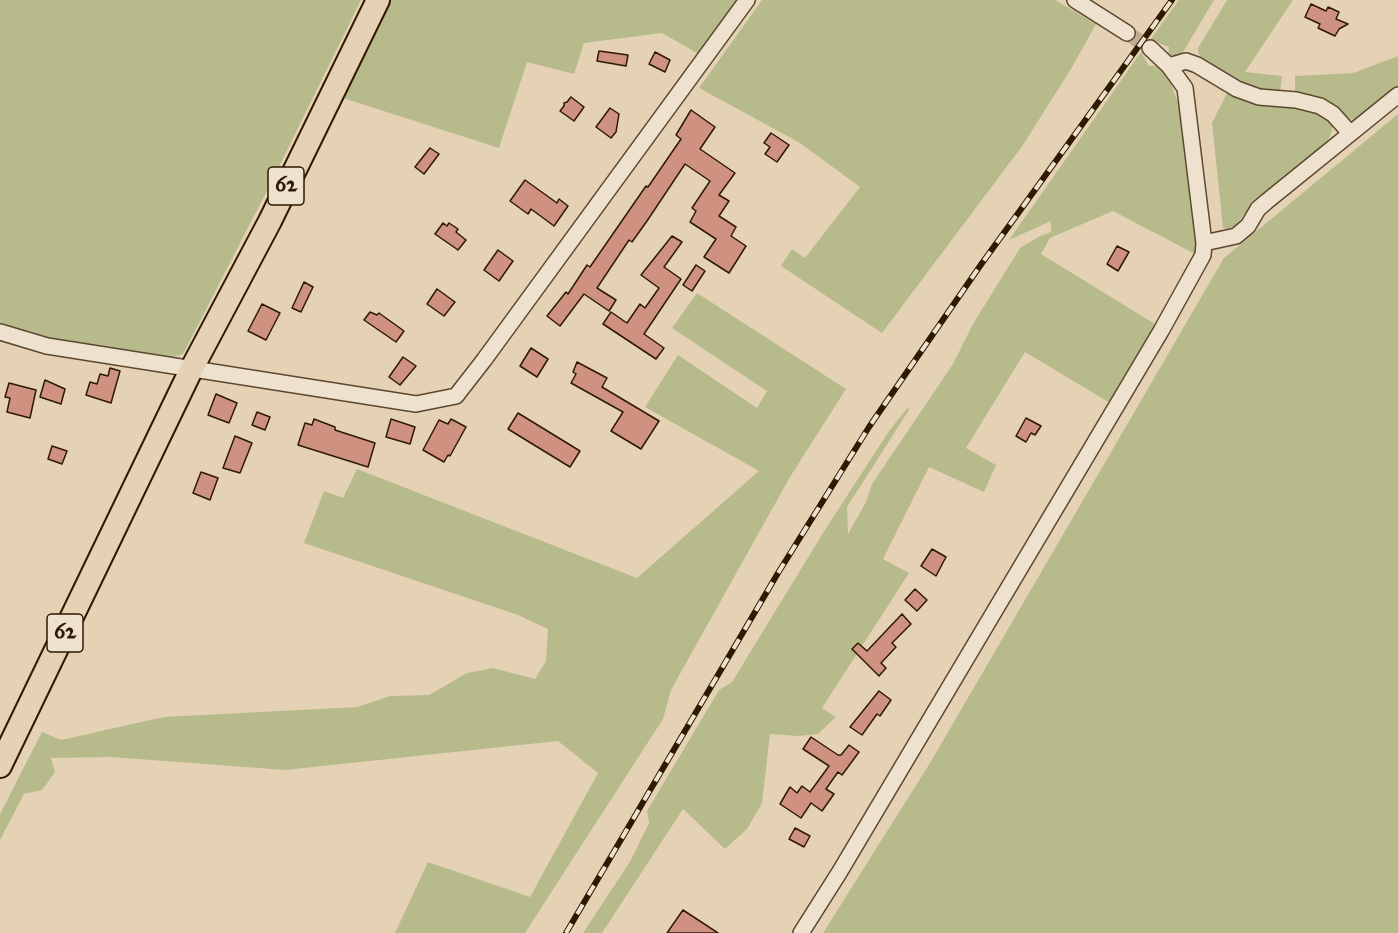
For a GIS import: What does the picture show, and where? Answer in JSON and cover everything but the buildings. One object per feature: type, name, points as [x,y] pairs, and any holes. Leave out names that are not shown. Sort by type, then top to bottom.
[{"type":"main road","name":"62","points":[[0,766],[191,370],[270,220],[378,0]]},
{"type":"street","points":[[0,332],[47,346],[416,404],[456,396],[747,0]]},
{"type":"street","points":[[1075,0],[1126,33]]},
{"type":"street","points":[[801,933],[839,873],[1161,331],[1200,261],[1204,243],[1185,88],[1169,66],[1150,48]]},
{"type":"street","points":[[1169,66],[1186,61],[1237,89],[1259,97],[1296,100],[1320,106],[1332,114],[1350,133]]},
{"type":"street","points":[[1204,243],[1236,236],[1248,226],[1266,202],[1398,95]]},
{"type":"green space","points":[[0,0],[361,0],[183,354],[169,358],[47,338],[0,324]]},
{"type":"green space","points":[[390,0],[739,0],[699,54],[662,33],[584,43],[574,74],[527,62],[499,148],[343,98]]},
{"type":"green space","points":[[762,0],[1055,0],[1096,24],[1071,69],[1023,145],[882,333],[781,266],[792,249],[805,258],[860,187],[800,143],[699,88]]},
{"type":"green space","points":[[1179,0],[1214,0],[1183,52],[1179,56],[1168,55],[1169,47],[1150,40]]},
{"type":"green space","points":[[1227,0],[1293,0],[1245,72],[1282,76],[1280,93],[1241,84],[1207,65],[1198,53],[1198,48]]},
{"type":"green space","points":[[1141,52],[1149,66],[1159,66],[1171,84],[1182,114],[1196,243],[1195,254],[1113,211],[1050,238],[1041,254],[1155,324],[1110,403],[1025,352],[966,448],[996,465],[984,492],[929,467],[883,559],[909,573],[822,708],[836,717],[818,734],[798,736],[770,734],[762,803],[747,829],[725,849],[683,809],[602,933],[583,933],[631,860],[649,823],[647,811],[719,690],[732,682],[823,533],[889,431],[908,407],[909,410],[847,507],[848,534],[866,502],[872,484],[953,364],[973,324],[1020,248],[1051,232],[1051,221],[1009,240]]},
{"type":"green space","points":[[1398,56],[1398,88],[1355,120],[1348,119],[1336,109],[1297,94],[1295,91],[1295,76],[1353,73]]},
{"type":"green space","points":[[1228,91],[1306,108],[1326,118],[1333,126],[1327,142],[1256,200],[1235,226],[1228,229],[1223,228],[1212,123]]},
{"type":"green space","points":[[1398,114],[1398,933],[823,933],[930,763],[1224,258]]},
{"type":"green space","points":[[697,293],[846,389],[790,477],[671,690],[663,719],[525,933],[395,933],[428,862],[530,897],[598,773],[558,741],[285,770],[111,757],[51,758],[55,772],[42,790],[24,794],[0,840],[0,814],[42,732],[61,740],[164,717],[357,707],[390,696],[429,695],[467,673],[493,668],[535,679],[546,661],[548,629],[518,615],[304,543],[324,491],[343,498],[357,469],[637,578],[759,471],[645,407],[678,355],[757,408],[767,391],[672,328]]},
{"type":"tunnel","points":[[1127,33],[1150,48]]},
{"type":"railway","points":[[566,933],[778,573],[869,427],[980,266],[1172,0]]}]
